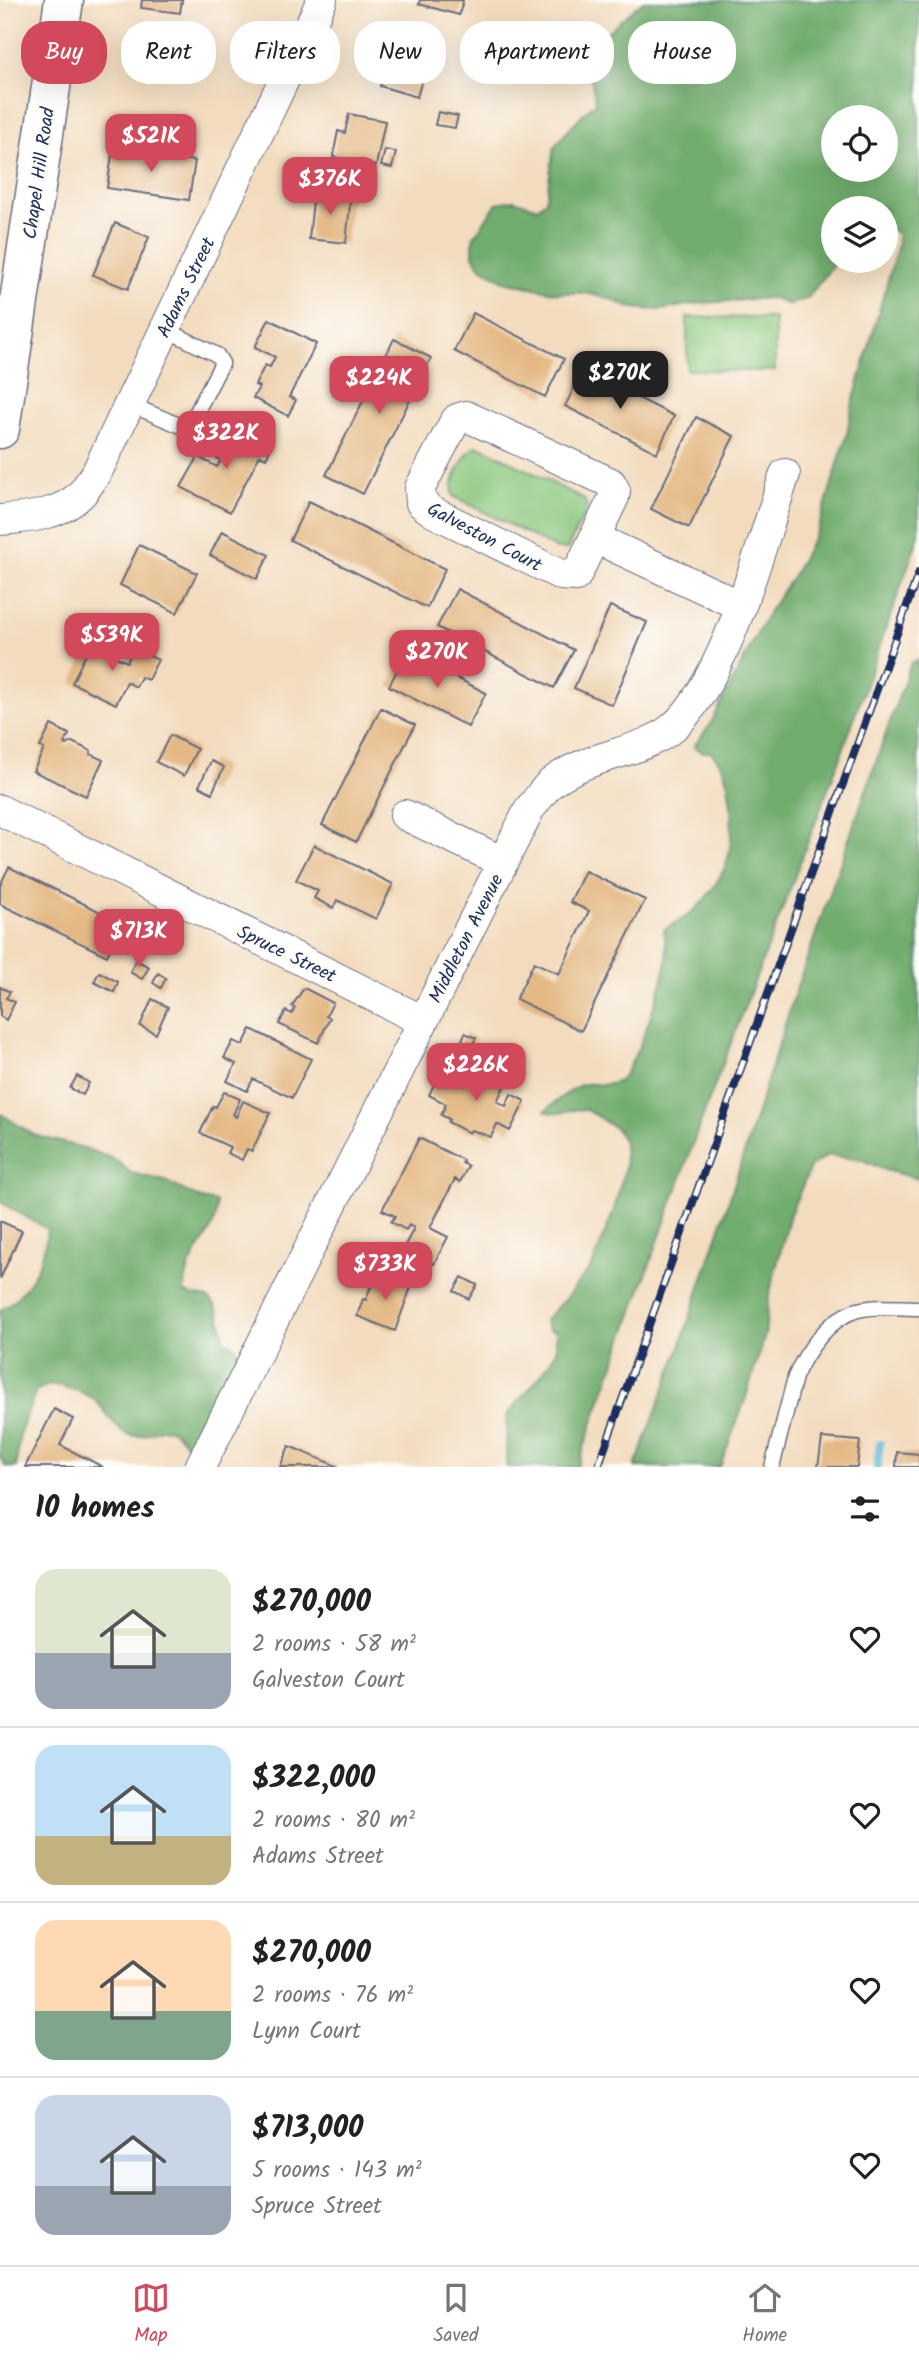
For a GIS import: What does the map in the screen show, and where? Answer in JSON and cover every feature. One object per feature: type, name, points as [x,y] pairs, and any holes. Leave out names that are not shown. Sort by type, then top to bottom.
[{"type":"main road","name":"Chapel Hill Road","points":[[0,429],[64,0]]},
{"type":"street","name":"Adams Street","points":[[0,520],[34,517],[66,505],[82,494],[96,474],[322,0]]},
{"type":"street","name":"Galveston Court","points":[[472,417],[611,483],[615,491],[614,497],[595,538],[579,572],[576,576],[566,577],[425,508],[419,492],[457,419],[472,417]]},
{"type":"street","name":"Middleton Avenue","points":[[200,1467],[530,808],[550,784],[595,760],[659,736],[671,729],[683,716],[717,661],[740,606],[785,474]]},
{"type":"street","points":[[595,538],[740,606]]},
{"type":"street","name":"Spruce Street","points":[[0,810],[423,1021]]},
{"type":"street","points":[[405,815],[503,862]]},
{"type":"lane","points":[[129,404],[181,426],[190,425],[222,363],[217,355],[165,329]]},
{"type":"lane","points":[[772,1467],[795,1377],[813,1346],[848,1313],[871,1308],[919,1308]]},
{"type":"green space","points":[[919,0],[919,535],[840,758],[700,1124],[577,1467],[506,1467],[507,1415],[542,1374],[556,1352],[556,1331],[549,1330],[545,1320],[592,1266],[614,1210],[625,1167],[624,1142],[615,1127],[585,1110],[557,1113],[545,1111],[580,1085],[605,1085],[617,1082],[624,1075],[648,1024],[666,968],[664,930],[697,908],[726,865],[732,820],[729,789],[720,763],[711,752],[702,752],[694,746],[710,725],[769,611],[794,574],[818,529],[847,434],[852,406],[890,273],[898,273],[898,196],[821,196],[821,273],[827,273],[807,299],[789,305],[769,298],[692,304],[661,310],[641,309],[585,293],[558,293],[504,281],[482,268],[473,256],[473,238],[497,203],[514,200],[538,208],[546,200],[554,147],[596,102],[592,84],[614,84],[614,26],[643,1]]},
{"type":"green space","points":[[687,317],[775,318],[775,371],[687,370]]},
{"type":"green space","points":[[475,446],[484,448],[584,499],[586,511],[567,549],[557,549],[453,496],[453,484],[458,469]]},
{"type":"green space","points":[[918,660],[919,1179],[885,1170],[863,1160],[828,1155],[811,1166],[790,1214],[769,1295],[765,1335],[720,1467],[635,1467],[678,1353],[795,993],[911,662]]},
{"type":"green space","points":[[1,1114],[34,1135],[87,1149],[116,1160],[131,1173],[165,1181],[201,1199],[216,1202],[215,1219],[189,1267],[184,1292],[211,1301],[220,1317],[225,1341],[234,1345],[239,1352],[197,1450],[189,1449],[172,1430],[165,1428],[145,1435],[127,1434],[118,1428],[93,1399],[75,1390],[51,1385],[36,1391],[20,1433],[16,1467],[6,1467],[0,1457],[0,1311],[19,1296],[33,1276],[43,1253],[47,1229],[0,1202]]},
{"type":"building","points":[[142,0],[182,0],[180,13],[141,8]]},
{"type":"building","points":[[420,0],[463,0],[459,15],[419,4]]},
{"type":"building","points":[[381,84],[421,84],[417,97]]},
{"type":"building","points":[[438,112],[458,116],[455,128],[435,125]]},
{"type":"building","points":[[349,114],[385,121],[376,166],[333,157],[338,131],[345,133]]},
{"type":"building","points":[[113,148],[195,161],[189,200],[107,188]]},
{"type":"building","points":[[385,150],[396,152],[392,168],[381,166]]},
{"type":"building","points":[[314,191],[351,195],[346,243],[309,239]]},
{"type":"building","points":[[115,223],[149,237],[128,289],[93,275]]},
{"type":"building","points":[[473,313],[564,359],[545,397],[454,351]]},
{"type":"building","points":[[269,319],[316,344],[289,397],[296,400],[288,416],[253,398],[259,387],[255,385],[265,365],[270,367],[275,357],[255,347]]},
{"type":"building","points":[[394,339],[431,358],[363,494],[326,475]]},
{"type":"building","points":[[583,370],[674,416],[657,453],[565,406]]},
{"type":"building","points":[[696,417],[734,436],[689,528],[651,509]]},
{"type":"building","points":[[238,430],[271,448],[266,458],[260,455],[230,512],[181,487],[198,457],[217,467],[221,460],[217,458],[227,438],[232,441]]},
{"type":"building","points":[[309,501],[445,569],[427,608],[290,540]]},
{"type":"building","points":[[222,531],[269,555],[257,579],[210,555]]},
{"type":"building","points":[[139,545],[197,573],[177,613],[120,585]]},
{"type":"building","points":[[457,589],[574,650],[554,688],[437,627]]},
{"type":"building","points":[[610,606],[647,622],[612,705],[574,688]]},
{"type":"building","points":[[90,645],[127,662],[134,648],[158,660],[148,680],[141,677],[136,687],[127,682],[116,704],[72,683]]},
{"type":"building","points":[[406,652],[486,693],[468,727],[389,686]]},
{"type":"building","points":[[381,708],[415,725],[356,842],[322,825]]},
{"type":"building","points":[[51,725],[69,734],[65,744],[72,742],[103,760],[86,796],[33,771],[44,749],[40,747]]},
{"type":"building","points":[[170,735],[197,749],[184,776],[156,762]]},
{"type":"building","points":[[211,761],[224,767],[212,793],[199,786]]},
{"type":"building","points":[[314,845],[393,884],[376,919],[337,900],[333,908],[314,898],[318,891],[296,880]]},
{"type":"building","points":[[9,867],[123,923],[107,956],[0,904],[0,885]]},
{"type":"building","points":[[585,871],[645,900],[581,1031],[516,999],[534,962],[559,974],[589,911],[570,902]]},
{"type":"building","points":[[136,960],[149,967],[142,979],[130,972]]},
{"type":"building","points":[[99,972],[118,982],[114,992],[94,982]]},
{"type":"building","points":[[158,973],[166,978],[161,988],[153,983]]},
{"type":"building","points":[[0,987],[10,992],[6,998],[15,1002],[6,1020],[0,1016]]},
{"type":"building","points":[[304,988],[333,1003],[326,1016],[330,1018],[318,1043],[279,1024],[286,1011],[292,1014],[295,1008],[292,1006]]},
{"type":"building","points":[[152,999],[168,1007],[156,1034],[140,1026]]},
{"type":"building","points":[[251,1029],[311,1059],[292,1098],[253,1079],[247,1091],[227,1081],[236,1064],[224,1058],[233,1041],[243,1045]]},
{"type":"building","points":[[465,1033],[476,1038],[469,1052],[459,1047]]},
{"type":"building","points":[[459,1065],[504,1087],[497,1101],[506,1106],[511,1094],[525,1101],[510,1131],[497,1124],[491,1137],[471,1130],[469,1133],[448,1122],[449,1119],[441,1115],[446,1104],[429,1095],[436,1080],[447,1085]]},
{"type":"building","points":[[77,1076],[89,1083],[83,1095],[70,1088]]},
{"type":"building","points":[[224,1092],[240,1099],[233,1115],[236,1117],[243,1101],[270,1113],[252,1151],[247,1149],[242,1160],[227,1153],[230,1147],[200,1133],[213,1106],[216,1107]]},
{"type":"building","points":[[419,1138],[463,1160],[462,1163],[468,1166],[460,1182],[455,1179],[430,1228],[448,1237],[434,1264],[403,1249],[414,1228],[409,1225],[406,1230],[391,1222],[395,1216],[382,1210]]},
{"type":"building","points":[[0,1221],[22,1231],[0,1279]]},
{"type":"building","points":[[375,1274],[411,1287],[395,1331],[357,1316]]},
{"type":"building","points":[[462,1277],[477,1285],[469,1299],[454,1291]]},
{"type":"building","points":[[54,1409],[73,1419],[60,1445],[103,1467],[25,1467]]},
{"type":"building","points":[[822,1438],[860,1441],[857,1467],[818,1467]]},
{"type":"building","points":[[289,1446],[339,1467],[280,1467]]},
{"type":"building","points":[[897,1452],[919,1454],[919,1467],[896,1467]]},
{"type":"waterway","points":[[877,1467],[880,1444]]},
{"type":"railway","points":[[598,1467],[919,572]]}]
